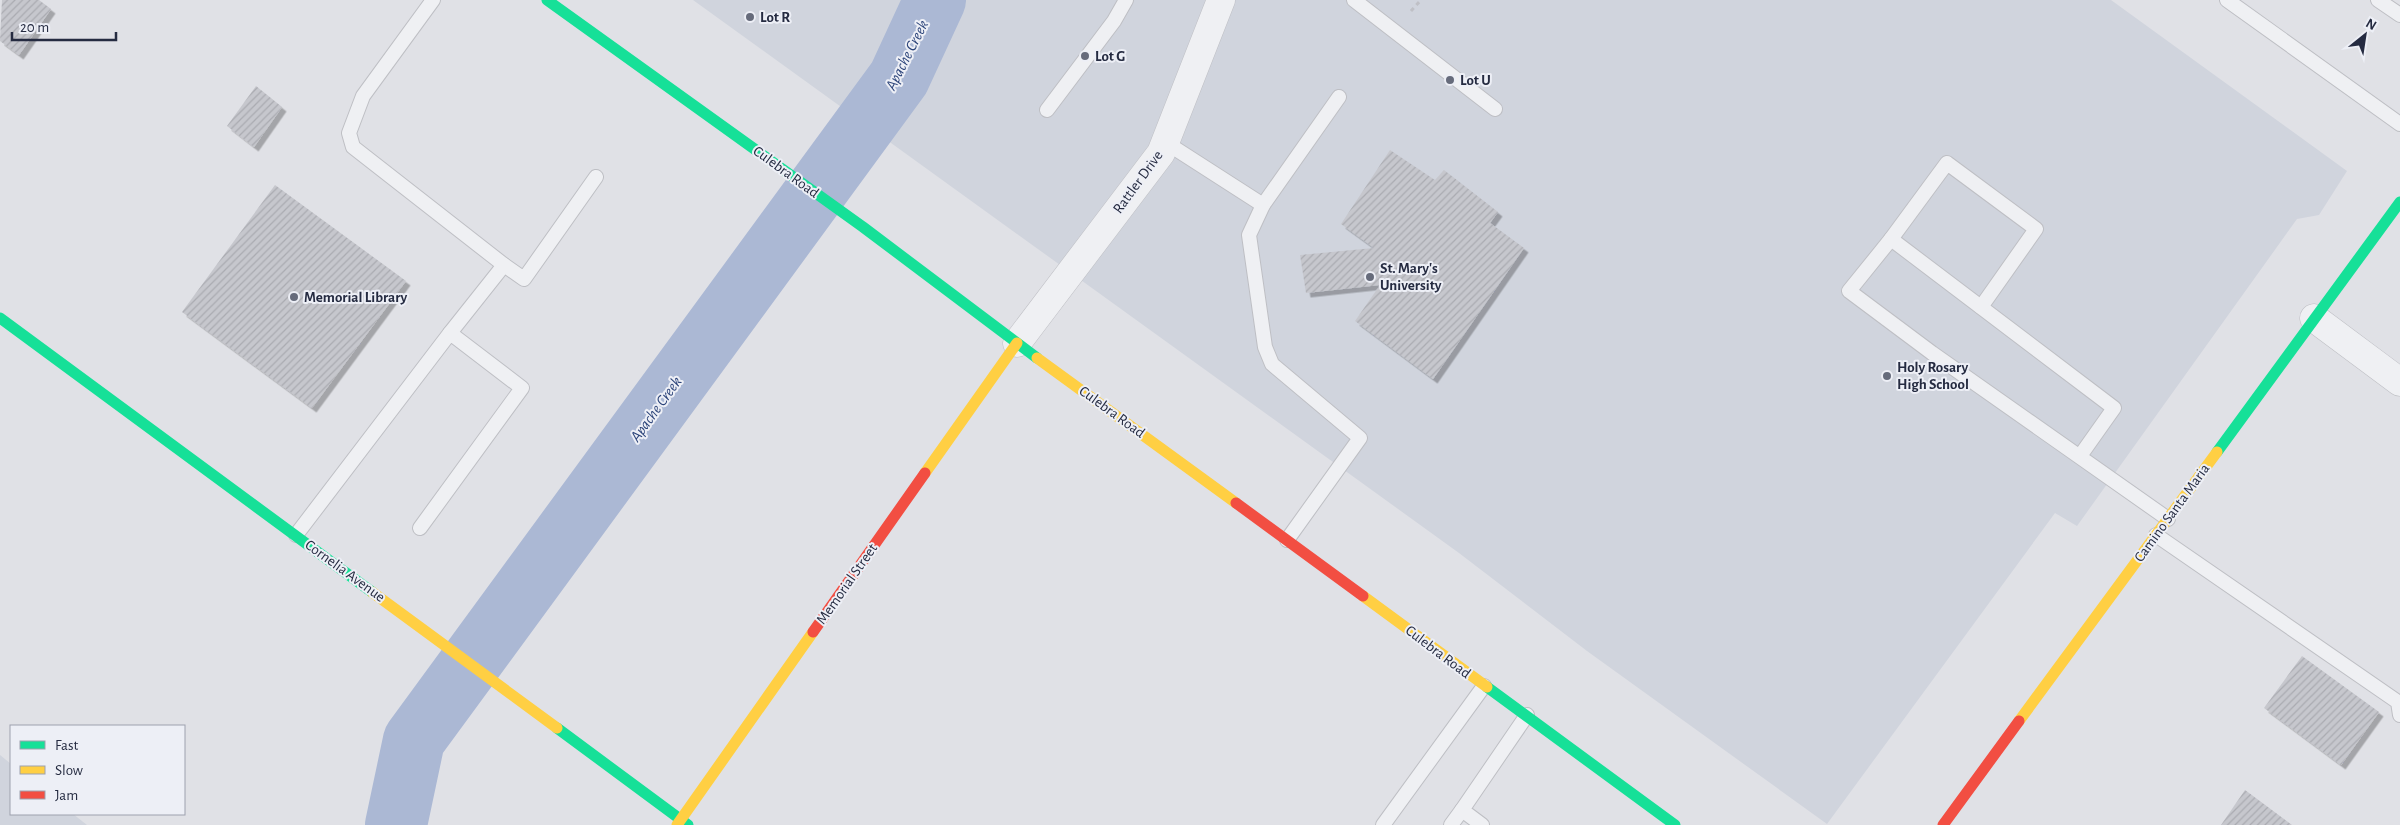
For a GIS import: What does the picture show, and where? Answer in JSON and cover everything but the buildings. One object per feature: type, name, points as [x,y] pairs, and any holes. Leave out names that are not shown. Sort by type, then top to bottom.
[{"type":"street","name":"Culebra Road","points":[[547,0],[863,227],[1017,343],[1484,686],[1528,715],[1675,825]]},
{"type":"street","name":"Rattler Drive","points":[[1017,343],[1161,153],[1221,0]]},
{"type":"street","name":"Camino Santa Maria","points":[[1943,825],[2400,202]]},
{"type":"street","name":"Cornelia Avenue","points":[[0,318],[505,689],[682,823]]},
{"type":"street","points":[[2314,318],[2400,382]]},
{"type":"street","name":"Memorial Street","points":[[682,823],[1017,343]]},
{"type":"lane","points":[[433,0],[363,96],[349,133],[353,147],[524,280],[596,177]]},
{"type":"lane","points":[[1047,110],[1114,21],[1126,0]]},
{"type":"lane","points":[[1354,0],[1495,109]]},
{"type":"lane","points":[[2227,0],[2400,124]]},
{"type":"lane","points":[[2378,0],[2400,15]]},
{"type":"lane","points":[[1287,540],[1360,438],[1272,364],[1265,347],[1249,235],[1263,205],[1339,97]]},
{"type":"lane","points":[[1165,142],[1263,205]]},
{"type":"lane","points":[[1981,307],[2036,229],[1947,163],[1891,239],[1849,291],[1932,354],[2168,519]]},
{"type":"lane","points":[[1891,239],[2114,408],[2080,456]]},
{"type":"lane","points":[[296,535],[504,265]]},
{"type":"lane","points":[[420,528],[522,388],[450,333]]},
{"type":"lane","points":[[2156,535],[2398,702],[2400,715]]},
{"type":"lane","points":[[1383,825],[1484,686]]},
{"type":"lane","points":[[1451,825],[1528,715]]},
{"type":"lane","points":[[1462,810],[1482,825]]},
{"type":"path","points":[[1404,6],[1412,11],[1421,0]]},
{"type":"shaded area","points":[[693,0],[2111,0],[2347,171],[2319,215],[2297,219],[2077,526],[2055,513],[1827,824],[1587,651],[1459,553]]},
{"type":"shaded area","points":[[0,755],[10,763],[10,815],[74,815],[87,825],[0,825]]},
{"type":"waterway","name":"Apache Creek","points":[[396,825],[414,740],[899,78],[935,0]]},
{"type":"traffic: fast","points":[[547,0],[863,227],[1037,358]]},
{"type":"traffic: fast","points":[[2217,452],[2400,202]]},
{"type":"traffic: fast","points":[[0,318],[372,592]]},
{"type":"traffic: fast","points":[[1487,687],[1675,825]]},
{"type":"traffic: fast","points":[[557,728],[688,825]]},
{"type":"traffic: slow","points":[[925,473],[1017,343]]},
{"type":"traffic: slow","points":[[1037,358],[1236,503]]},
{"type":"traffic: slow","points":[[2019,721],[2217,452]]},
{"type":"traffic: slow","points":[[372,592],[557,728]]},
{"type":"traffic: slow","points":[[1363,596],[1487,687]]},
{"type":"traffic: slow","points":[[677,825],[813,632]]},
{"type":"traffic: jam","points":[[813,632],[925,473]]},
{"type":"traffic: jam","points":[[1236,503],[1363,596]]},
{"type":"traffic: jam","points":[[1943,825],[2019,721]]},
{"type":"place","name":"Lot R","points":[[750,17]]},
{"type":"place","name":"Lot G","points":[[1085,56]]},
{"type":"place","name":"Lot U","points":[[1450,80]]},
{"type":"place","name":"St. Mary's University","points":[[1370,277]]},
{"type":"place","name":"Memorial Library","points":[[294,297]]},
{"type":"place","name":"Holy Rosary High School","points":[[1887,376]]}]
